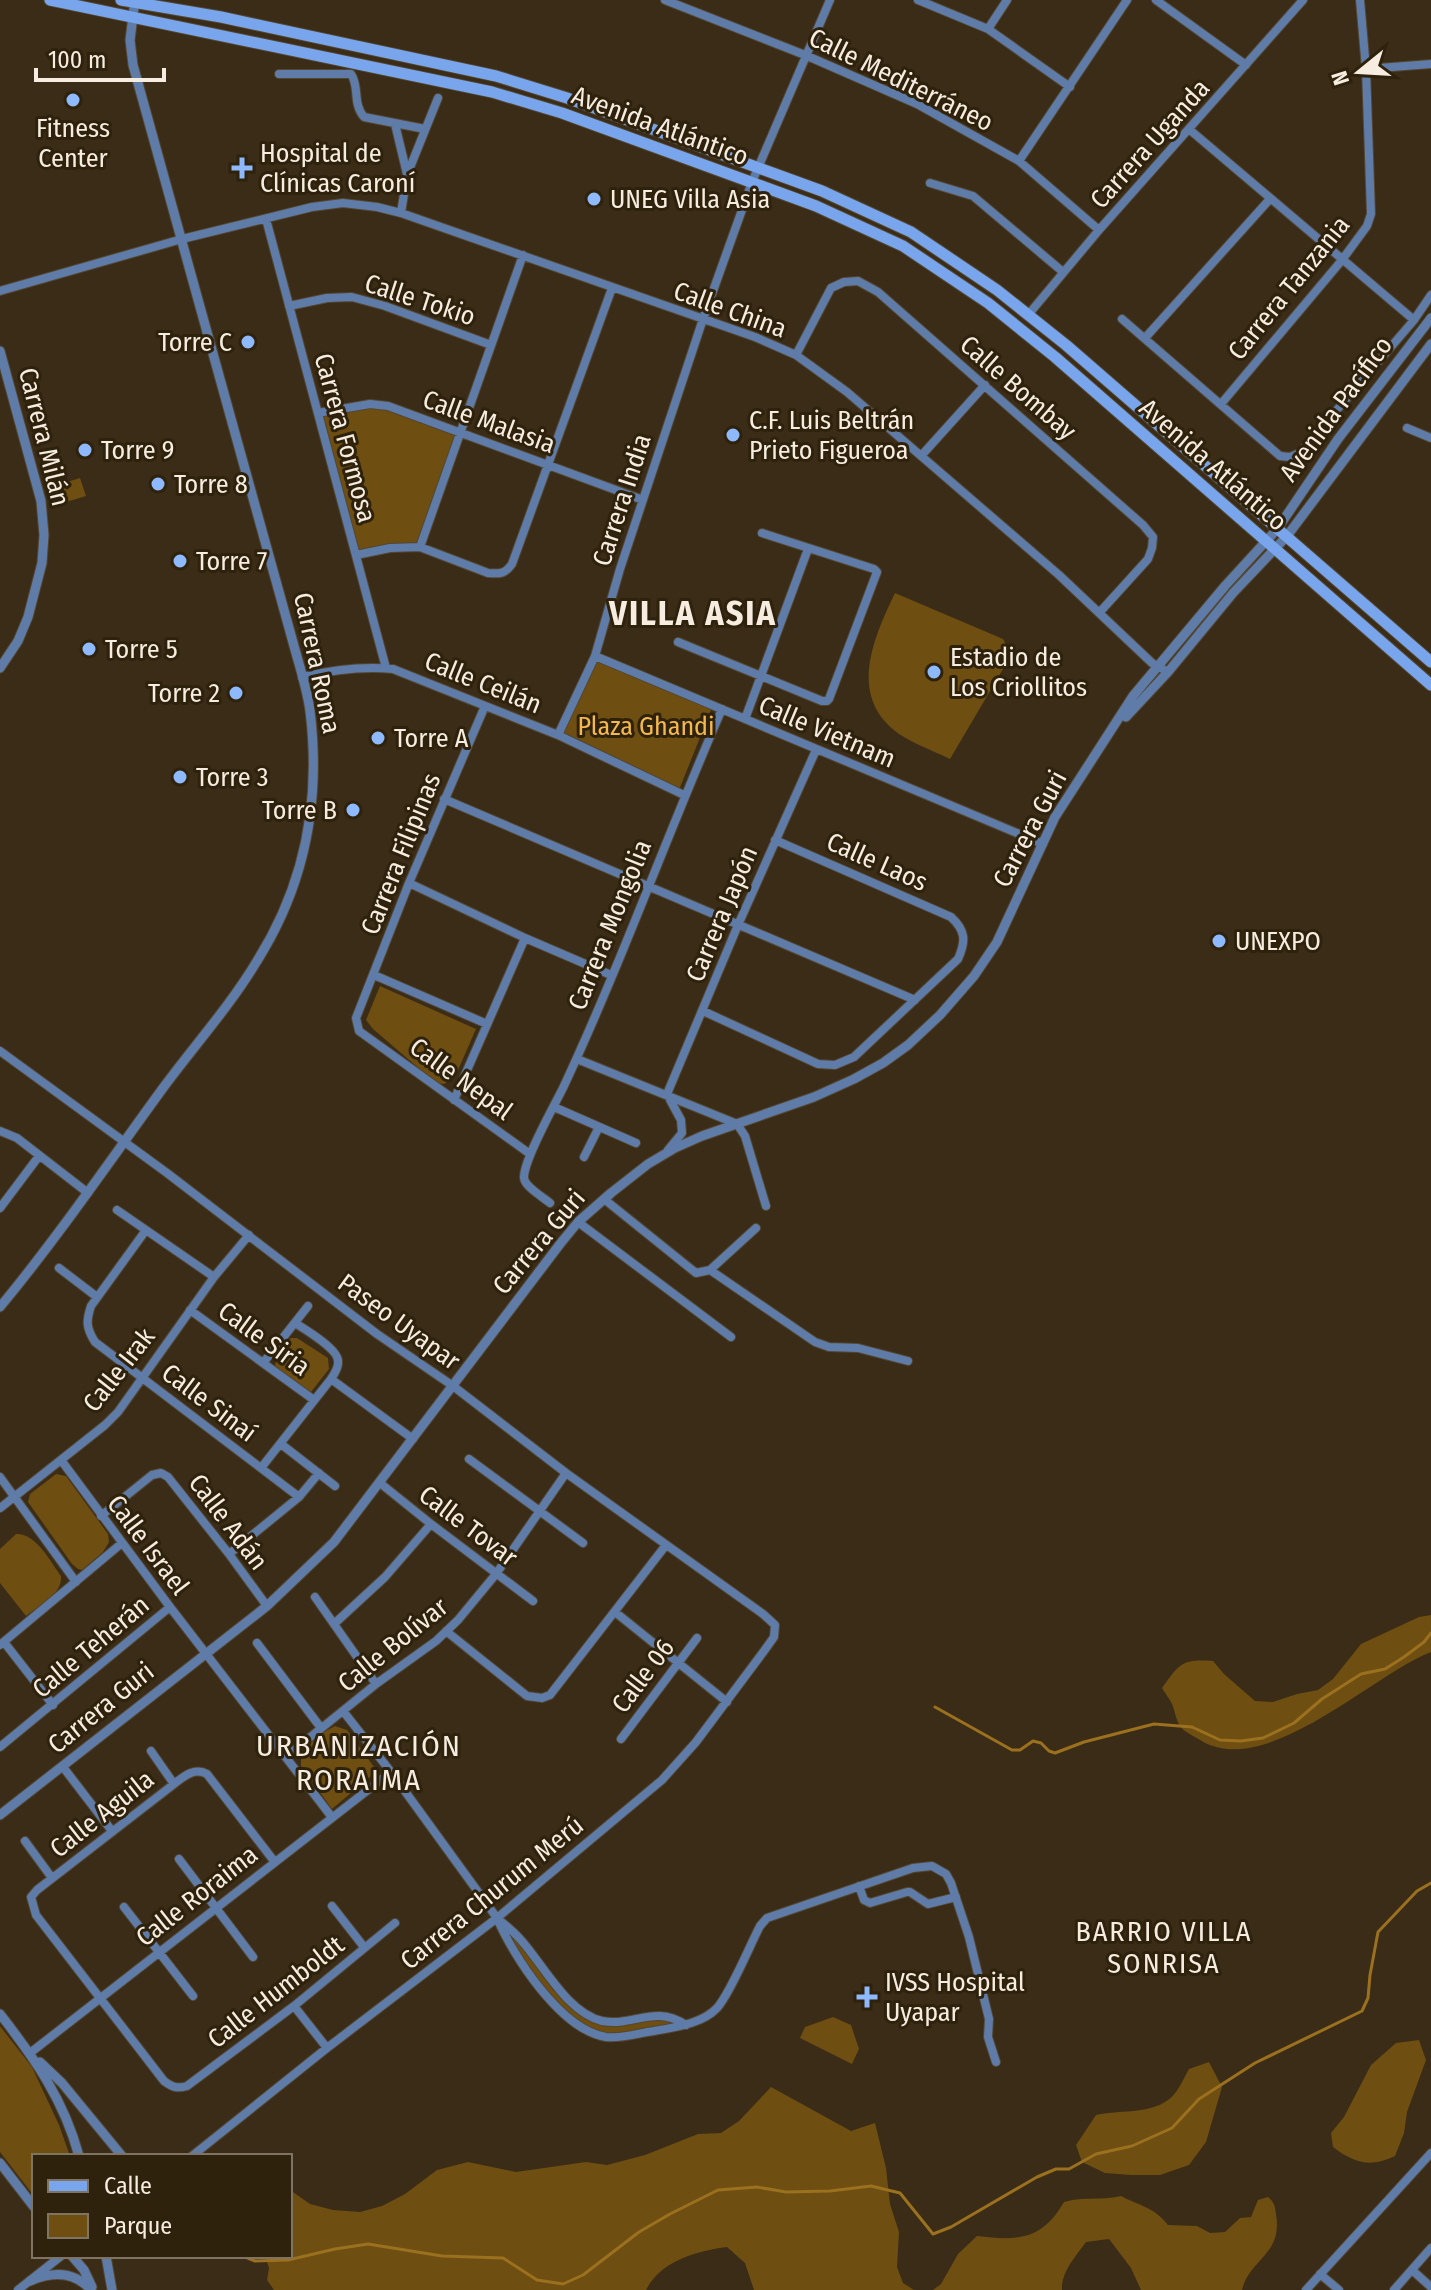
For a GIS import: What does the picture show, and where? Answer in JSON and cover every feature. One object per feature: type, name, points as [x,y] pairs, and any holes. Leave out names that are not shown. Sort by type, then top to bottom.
[{"type":"main road","name":"Avenida Atlántico","points":[[50,0],[492,92],[562,113],[752,182],[816,206],[903,246],[988,303],[1067,367],[1431,685]]},
{"type":"main road","name":"Avenida Atlántico","points":[[121,0],[221,17],[496,76],[567,98],[822,191],[911,232],[997,290],[1066,345],[1431,662]]},
{"type":"street","name":"Calle Mediterráneo","points":[[665,0],[805,55],[917,104],[1019,161],[1099,230]]},
{"type":"street","name":"Carrera India","points":[[558,735],[595,656],[643,500],[752,182],[830,0]]},
{"type":"street","points":[[918,0],[932,2],[988,29],[1070,87]]},
{"type":"street","points":[[988,29],[1007,0]]},
{"type":"street","points":[[1019,161],[1127,0]]},
{"type":"street","points":[[1156,0],[1246,65]]},
{"type":"street","name":"Carrera Uganda","points":[[1028,315],[1099,230],[1303,0]]},
{"type":"street","name":"Carrera Tanzania","points":[[1221,404],[1367,226],[1371,214],[1366,69],[1360,0]]},
{"type":"street","name":"Carrera Roma","points":[[0,1307],[126,1142],[258,960],[282,914],[306,844],[314,799],[310,707],[133,65],[130,40],[134,1]]},
{"type":"street","points":[[1366,69],[1431,64]]},
{"type":"street","points":[[279,74],[351,74],[357,107],[364,117],[425,129]]},
{"type":"street","points":[[401,213],[407,175],[438,98]]},
{"type":"street","points":[[395,124],[407,175]]},
{"type":"street","points":[[1190,130],[1414,320]]},
{"type":"street","points":[[930,183],[973,196],[1063,272]]},
{"type":"street","points":[[1145,338],[1270,199]]},
{"type":"street","name":"Calle China","points":[[0,291],[182,239],[312,207],[343,203],[401,213],[755,337],[796,355],[847,392],[1059,575],[1163,670]]},
{"type":"street","name":"Carrera Formosa","points":[[266,219],[386,668]]},
{"type":"street","points":[[420,547],[523,255]]},
{"type":"street","name":"Calle Bombay","points":[[796,355],[831,288],[844,282],[858,281],[878,292],[1153,537],[1148,559],[1099,613]]},
{"type":"street","points":[[356,555],[390,548],[420,547],[488,573],[507,571],[612,288]]},
{"type":"street","points":[[1122,319],[1280,456],[1290,457],[1300,453],[1414,320],[1431,295]]},
{"type":"street","name":"Calle Tokio","points":[[289,306],[327,298],[352,297],[491,345]]},
{"type":"street","name":"Avenida Pacífico","points":[[1283,532],[1338,439],[1431,318]]},
{"type":"street","name":"Avenida Pacífico","points":[[1283,532],[1431,344]]},
{"type":"street","name":"Carrera Milán","points":[[0,351],[41,501],[44,535],[42,563],[28,617],[18,641],[0,668]]},
{"type":"street","points":[[921,456],[985,385]]},
{"type":"street","name":"Calle Malasia","points":[[318,413],[360,405],[388,406],[643,500]]},
{"type":"street","points":[[1362,408],[1377,414]]},
{"type":"street","points":[[1407,428],[1431,438]]},
{"type":"street","name":"Carrera Guri","points":[[1163,670],[1225,586],[1267,540],[1283,532]]},
{"type":"street","name":"Carrera Guri","points":[[0,1815],[267,1606],[334,1542],[560,1244],[578,1222],[604,1199],[648,1164],[702,1136],[814,1097],[874,1068],[908,1045],[940,1015],[982,965],[1009,919],[1055,817],[1133,696],[1163,670],[1277,549],[1283,532]]},
{"type":"street","points":[[678,642],[827,701],[877,576],[874,569],[762,533]]},
{"type":"street","points":[[745,719],[808,549]]},
{"type":"street","name":"Calle Vietnam","points":[[595,656],[1043,844]]},
{"type":"street","name":"Calle Ceilán","points":[[302,677],[348,669],[393,669],[558,735],[684,795]]},
{"type":"street","name":"Carrera Filipinas","points":[[356,1018],[409,883],[485,706]]},
{"type":"street","name":"Carrera Mongolia","points":[[530,1154],[577,1059],[722,709]]},
{"type":"street","name":"Carrera Japón","points":[[667,1094],[816,750]]},
{"type":"street","points":[[444,799],[915,1000],[854,1057],[835,1065],[818,1064],[703,1011]]},
{"type":"street","name":"Calle Laos","points":[[775,840],[951,917],[960,925],[964,946],[958,959],[915,1000]]},
{"type":"street","points":[[409,883],[611,975]]},
{"type":"street","points":[[454,1100],[525,938]]},
{"type":"street","points":[[374,975],[487,1024]]},
{"type":"street","name":"Calle Nepal","points":[[356,1018],[359,1031],[530,1154]]},
{"type":"street","name":"Paseo Uyapar","points":[[0,1051],[126,1142],[377,1334],[453,1386],[566,1473],[775,1625]]},
{"type":"street","points":[[577,1059],[737,1124],[745,1136],[766,1206]]},
{"type":"street","points":[[665,1154],[682,1133],[681,1120],[667,1094]]},
{"type":"street","points":[[554,1107],[636,1143]]},
{"type":"street","points":[[584,1157],[599,1127]]},
{"type":"street","points":[[0,1131],[17,1138],[88,1193]]},
{"type":"street","points":[[530,1154],[524,1177],[550,1203]]},
{"type":"street","points":[[0,1208],[39,1156]]},
{"type":"street","points":[[604,1199],[696,1273],[710,1270],[756,1228]]},
{"type":"street","points":[[117,1210],[214,1277]]},
{"type":"street","points":[[578,1222],[731,1337]]},
{"type":"street","points":[[59,1268],[97,1297],[146,1230]]},
{"type":"street","name":"Calle Irak","points":[[0,1508],[118,1412],[214,1277],[249,1235]]},
{"type":"street","points":[[710,1270],[815,1342],[829,1347],[858,1348],[908,1361]]},
{"type":"street","name":"Calle Sinaí","points":[[97,1297],[86,1320],[87,1330],[95,1342],[299,1497]]},
{"type":"street","points":[[263,1363],[308,1306]]},
{"type":"street","name":"Calle Siria","points":[[190,1310],[314,1400]]},
{"type":"street","points":[[261,1468],[338,1367],[336,1352],[295,1323]]},
{"type":"street","points":[[331,1379],[413,1439]]},
{"type":"street","points":[[281,1444],[335,1486]]},
{"type":"street","points":[[469,1459],[583,1543]]},
{"type":"street","name":"Calle Israel","points":[[61,1460],[331,1816]]},
{"type":"street","name":"Calle Adán","points":[[101,1516],[152,1475],[161,1473],[168,1477],[267,1606]]},
{"type":"street","points":[[229,1554],[299,1497],[319,1473]]},
{"type":"street","name":"Calle Bolívar","points":[[287,1756],[446,1631],[496,1574],[566,1473]]},
{"type":"street","points":[[0,1477],[76,1582]]},
{"type":"street","name":"Calle Tovar","points":[[380,1483],[533,1601]]},
{"type":"street","points":[[334,1624],[385,1577],[431,1524]]},
{"type":"street","points":[[53,1705],[2,1643],[122,1543]]},
{"type":"street","points":[[446,1631],[527,1696],[542,1698],[550,1695],[666,1545]]},
{"type":"street","points":[[315,1597],[376,1684]]},
{"type":"street","name":"Calle Teherán","points":[[0,1747],[170,1607]]},
{"type":"street","points":[[615,1612],[727,1702]]},
{"type":"street","name":"Carrera Churum Merú","points":[[194,2154],[497,1918],[662,1780],[727,1702],[774,1637],[775,1625]]},
{"type":"street","name":"Calle 06","points":[[621,1739],[697,1638]]},
{"type":"street","points":[[257,1643],[321,1728]]},
{"type":"street","points":[[343,1711],[497,1918],[519,1938],[568,1999],[583,2012],[602,2021],[657,2015],[669,2016],[686,2025]]},
{"type":"street","points":[[151,1751],[174,1784]]},
{"type":"street","points":[[63,1767],[112,1831]]},
{"type":"street","name":"Calle Aguila","points":[[100,1998],[36,1915],[31,1897],[52,1878],[186,1774],[203,1771],[274,1861]]},
{"type":"street","name":"Calle Roraima","points":[[30,2053],[391,1772]]},
{"type":"street","points":[[25,1841],[52,1878]]},
{"type":"street","points":[[179,1859],[253,1957]]},
{"type":"street","points":[[497,1918],[508,1945],[562,2014],[582,2029],[615,2038],[686,2025],[718,2007],[767,1918],[913,1868],[932,1866],[946,1874],[956,1897],[975,1959],[989,2019],[988,2037],[996,2062]]},
{"type":"street","points":[[859,1886],[864,1900],[870,1903],[907,1892],[928,1904],[956,1897]]},
{"type":"street","points":[[332,1906],[364,1947]]},
{"type":"street","points":[[124,1907],[193,1996]]},
{"type":"street","name":"Calle Humboldt","points":[[100,1998],[164,2081],[179,2088],[187,2086],[294,2006],[395,1923]]},
{"type":"street","points":[[294,2006],[327,2048]]},
{"type":"street","points":[[0,2014],[30,2053],[58,2098],[78,2154]]},
{"type":"street","points":[[30,2053],[62,2083],[120,2154]]},
{"type":"street","points":[[1306,2290],[1431,2153]]},
{"type":"street","points":[[0,2163],[32,2203]]},
{"type":"street","points":[[1394,2290],[1431,2248]]},
{"type":"street","points":[[18,2290],[59,2258]]},
{"type":"street","points":[[74,2258],[84,2270],[92,2290]]},
{"type":"street","points":[[106,2258],[112,2290]]},
{"type":"street","points":[[1412,2270],[1431,2287]]},
{"type":"street","points":[[30,2281],[48,2274],[60,2274],[79,2279],[92,2290]]},
{"type":"street","points":[[1320,2274],[1339,2290]]},
{"type":"green space","points":[[370,406],[386,408],[458,433],[418,546],[357,553],[320,414]]},
{"type":"green space","points":[[80,478],[86,496],[53,506],[48,488]]},
{"type":"green space","name":"Estadio de Los Criollitos","points":[[895,593],[1003,639],[1007,647],[1003,669],[950,759],[899,734],[883,719],[873,703],[869,667],[879,629]]},
{"type":"green space","name":"Plaza Ghandi","points":[[596,659],[713,705],[679,790],[562,734]]},
{"type":"green space","points":[[380,986],[476,1029],[455,1077],[444,1084],[436,1083],[373,1029],[366,1020]]},
{"type":"green space","points":[[291,1338],[297,1338],[328,1358],[329,1369],[311,1392],[305,1393],[275,1371],[279,1353]]},
{"type":"green space","points":[[56,1474],[66,1476],[108,1534],[109,1542],[103,1552],[82,1570],[72,1564],[28,1502],[30,1494]]},
{"type":"green space","points":[[16,1534],[36,1543],[61,1576],[54,1594],[26,1616],[0,1583],[0,1549]]},
{"type":"green space","points":[[1431,1615],[1431,1652],[1318,1720],[1255,1747],[1226,1749],[1189,1734],[1177,1721],[1172,1704],[1162,1688],[1183,1664],[1213,1661],[1255,1701],[1273,1702],[1318,1690],[1333,1679],[1361,1644],[1419,1617]]},
{"type":"green space","points":[[335,1726],[347,1730],[377,1771],[332,1809],[301,1766],[301,1759],[317,1737]]},
{"type":"green space","points":[[497,1918],[568,1999],[602,2021],[657,2015],[686,2025],[615,2038],[582,2029],[546,1994]]},
{"type":"green space","points":[[833,2017],[851,2025],[859,2049],[852,2064],[800,2038],[805,2027]]},
{"type":"green space","points":[[0,2026],[32,2067],[69,2154],[32,2154],[32,2193],[0,2152]]},
{"type":"green space","points":[[1419,2040],[1426,2060],[1395,2156],[1378,2162],[1362,2162],[1333,2147],[1331,2133],[1344,2117],[1371,2065],[1396,2043]]},
{"type":"green space","points":[[1209,2062],[1222,2087],[1206,2142],[1189,2165],[1160,2175],[1131,2175],[1105,2173],[1082,2162],[1076,2145],[1096,2115],[1160,2105],[1176,2092],[1189,2069]]},
{"type":"green space","points":[[771,2087],[851,2131],[875,2123],[886,2168],[890,2204],[899,2232],[897,2267],[903,2283],[914,2290],[754,2290],[745,2263],[727,2247],[680,2259],[661,2272],[646,2290],[274,2290],[267,2280],[269,2268],[266,2258],[292,2258],[292,2191],[310,2204],[360,2212],[382,2206],[405,2194],[437,2170],[468,2162],[516,2172],[586,2162],[607,2165],[645,2155],[698,2134],[721,2133],[739,2121]]},
{"type":"green space","points":[[1121,2196],[1152,2211],[1168,2225],[1197,2226],[1210,2233],[1225,2232],[1240,2218],[1251,2217],[1258,2200],[1268,2197],[1276,2211],[1275,2239],[1246,2279],[1242,2290],[1141,2290],[1131,2268],[1109,2239],[1086,2242],[1067,2271],[1062,2290],[933,2290],[941,2284],[958,2254],[977,2236],[1005,2238],[1028,2235],[1047,2224],[1064,2202]]},
{"type":"waterway","points":[[935,1707],[1012,1750],[1020,1750],[1033,1741],[1055,1753],[1084,1742],[1154,1724],[1192,1727],[1220,1740],[1263,1738],[1294,1723],[1322,1699],[1361,1674],[1385,1669],[1424,1642],[1431,1633]]},
{"type":"waterway","points":[[248,2258],[255,2261],[288,2260],[368,2244],[442,2256],[503,2258],[537,2280],[563,2284],[583,2275],[639,2232],[670,2214],[718,2190],[757,2187],[786,2192],[871,2186],[900,2193],[933,2234],[951,2227],[1037,2177],[1056,2169],[1069,2169],[1096,2154],[1132,2146],[1172,2128],[1199,2099],[1255,2063],[1362,2011],[1368,1998],[1378,1932],[1417,1891],[1431,1883]]},
{"type":"place","name":"Fitness Center","points":[[73,100]]},
{"type":"place","name":"Hospital de Clínicas Caroní","points":[[242,168]]},
{"type":"place","name":"UNEG Villa Asia","points":[[594,199]]},
{"type":"place","name":"Torre C","points":[[248,342]]},
{"type":"place","name":"C.F. Luis Beltrán Prieto Figueroa","points":[[733,435]]},
{"type":"place","name":"Torre 9","points":[[85,450]]},
{"type":"place","name":"Torre 8","points":[[158,484]]},
{"type":"place","name":"Torre 7","points":[[180,561]]},
{"type":"place","name":"Torre 5","points":[[89,649]]},
{"type":"place","name":"Estadio de Los Criollitos","points":[[934,672]]},
{"type":"place","name":"Torre 2","points":[[236,693]]},
{"type":"place","name":"Torre A","points":[[378,738]]},
{"type":"place","name":"Torre 3","points":[[180,777]]},
{"type":"place","name":"Torre B","points":[[353,810]]},
{"type":"place","name":"UNEXPO","points":[[1219,941]]},
{"type":"place","name":"IVSS Hospital Uyapar","points":[[867,1997]]},
{"type":"district","name":"VILLA ASIA","points":[[693,613]]},
{"type":"district","name":"URBANIZACIÓN RORAIMA","points":[[359,1763]]},
{"type":"district","name":"BARRIO VILLA SONRISA","points":[[1164,1947]]}]
